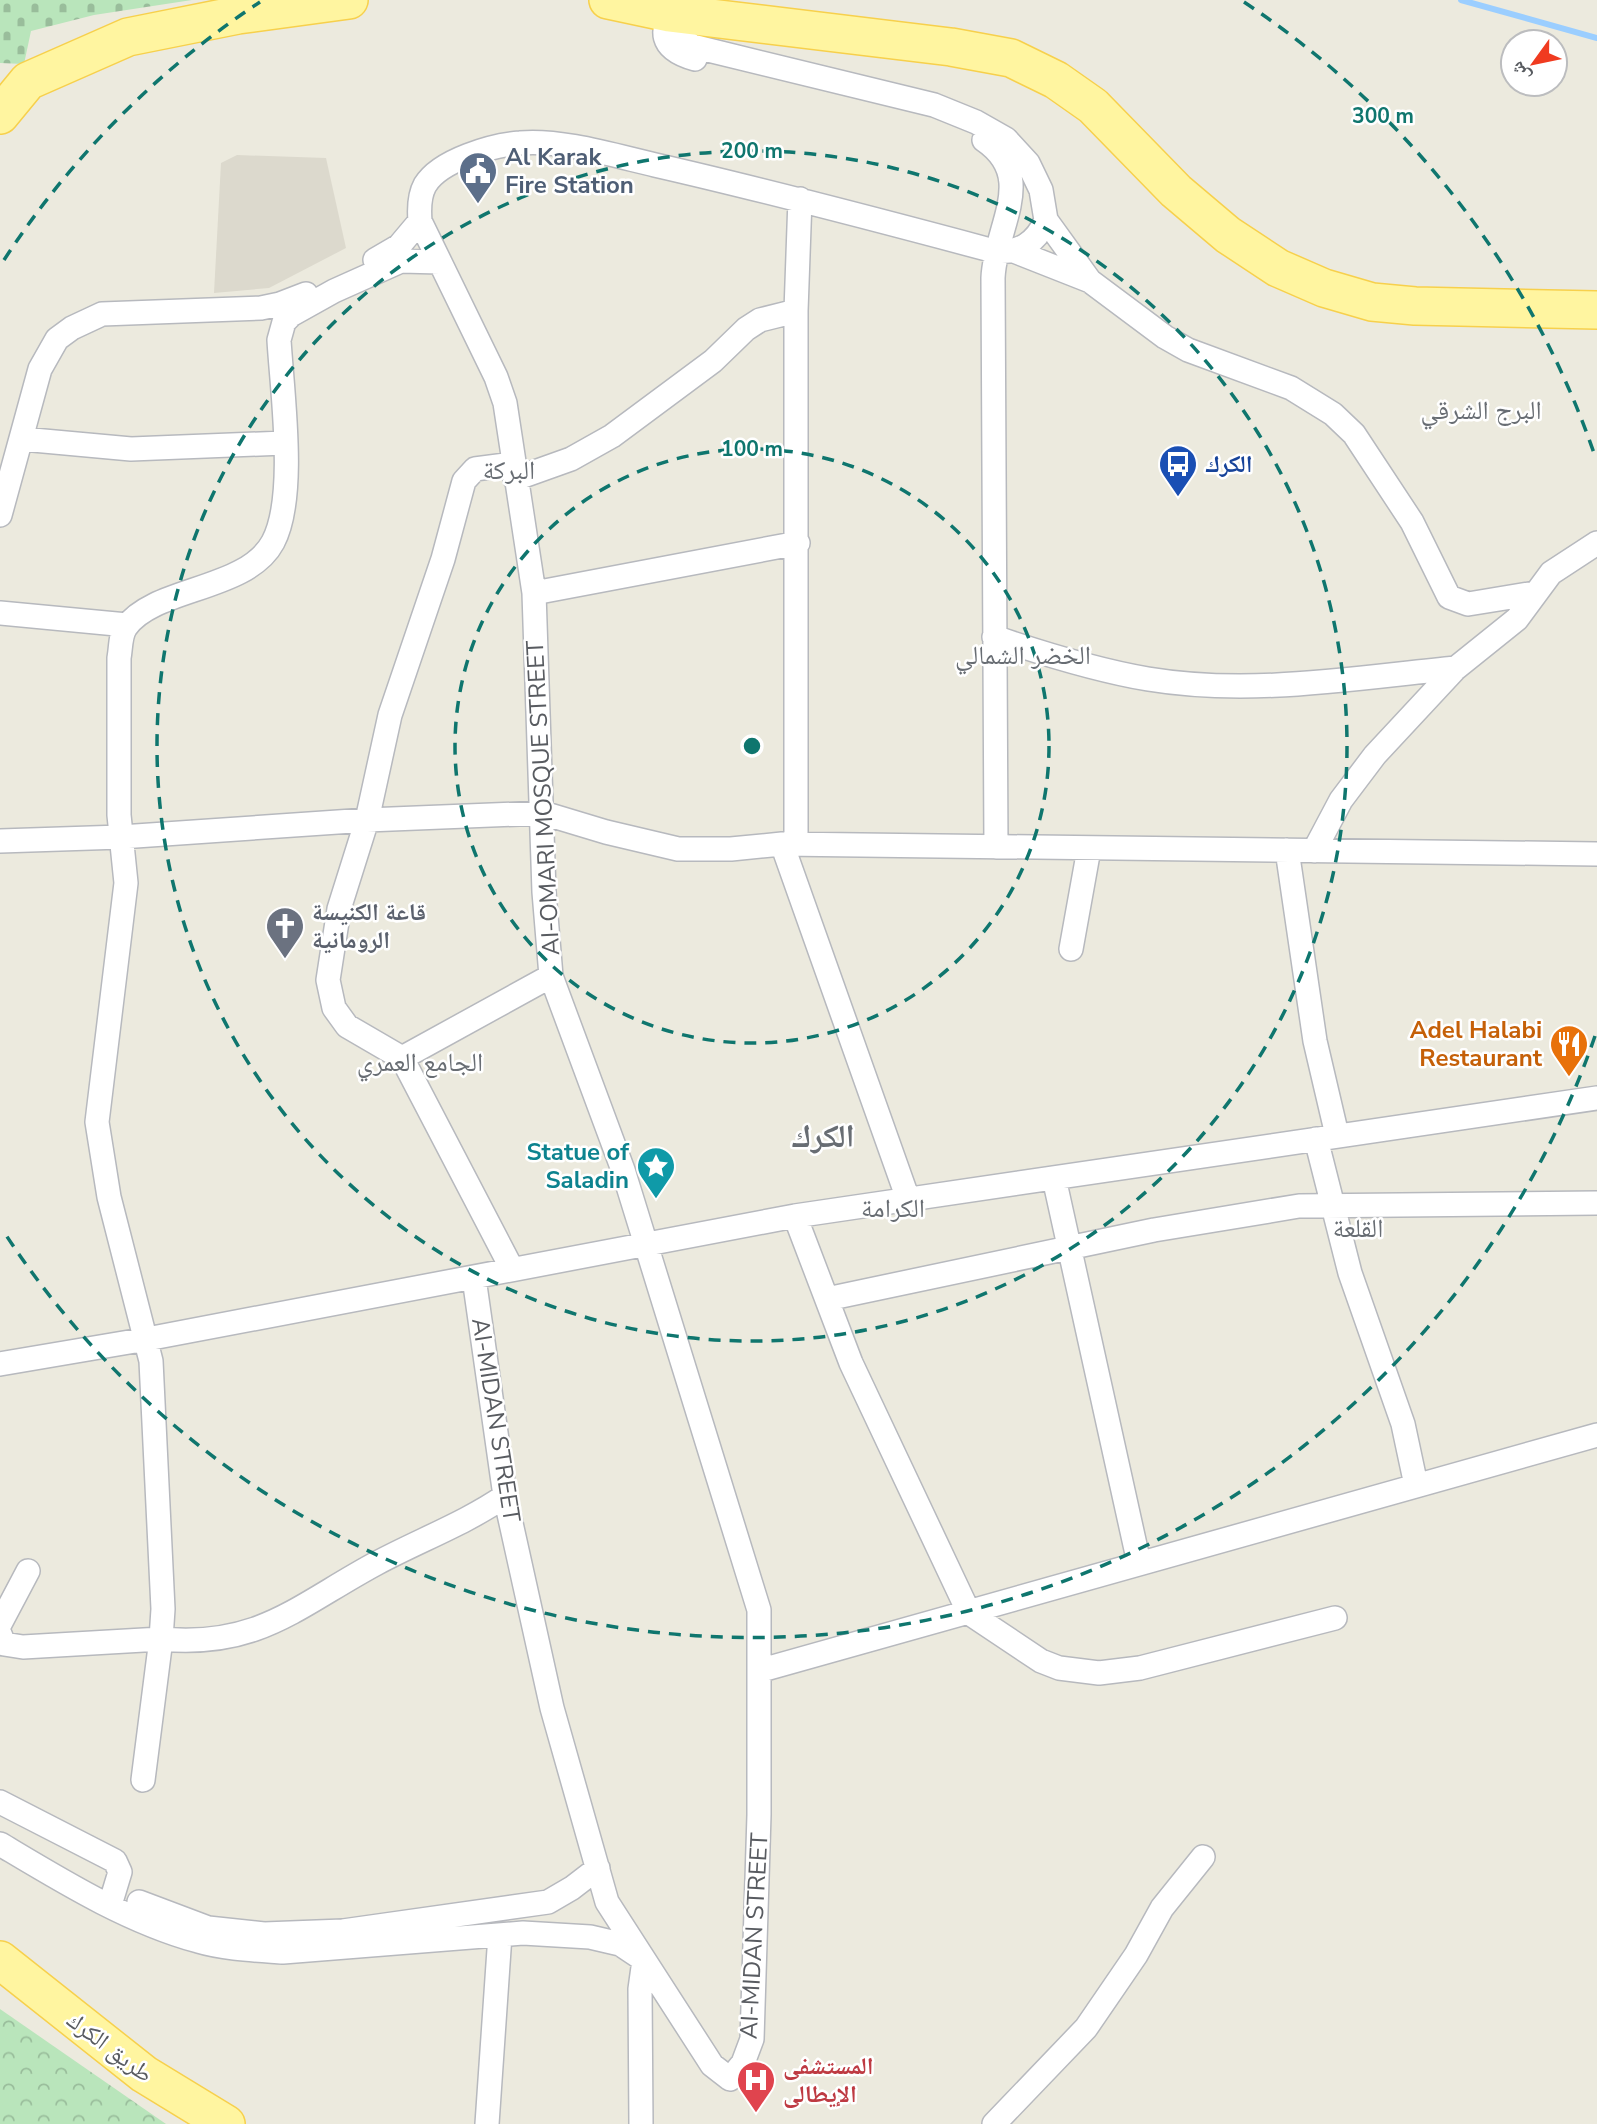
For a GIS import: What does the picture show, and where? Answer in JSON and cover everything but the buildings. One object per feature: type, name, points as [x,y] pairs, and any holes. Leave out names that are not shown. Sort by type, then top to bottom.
[{"type":"main road","points":[[0,115],[14,81],[128,37],[238,15],[349,0]]},
{"type":"main road","points":[[608,0],[944,26],[1002,37],[1032,47],[1062,62],[1108,99],[1247,229],[1301,260],[1401,286],[1459,291],[1597,288]]},
{"type":"main road","points":[[689,6],[1011,58],[1056,80],[1093,106],[1176,191],[1228,235],[1278,268],[1324,288],[1372,302],[1415,306],[1597,310]]},
{"type":"main road","name":"طريق الكرك","points":[[0,1960],[144,2074],[226,2124]]},
{"type":"street","points":[[689,6],[664,22],[665,38],[682,55],[929,117],[985,141],[1006,160],[1012,173],[1004,251],[993,637],[996,847]]},
{"type":"street","points":[[689,6],[682,35],[692,46],[910,99],[957,114],[1006,139],[1018,150],[1035,176],[1046,220],[1090,281],[1165,337],[1188,350],[1273,379],[1333,414],[1354,434],[1412,523],[1442,585],[1455,601],[1468,604],[1535,593]]},
{"type":"street","points":[[282,313],[393,250],[420,221],[421,196],[426,183],[437,174],[476,152],[521,143],[606,154],[800,199],[1004,251],[1090,281]]},
{"type":"street","points":[[1012,173],[1035,176]]},
{"type":"street","points":[[800,199],[796,311],[798,543],[789,844],[908,1199]]},
{"type":"street","points":[[1004,251],[1031,243],[1046,220]]},
{"type":"street","name":"AI-OMARI MOSQUE STREET","points":[[420,221],[505,403],[534,593],[544,892],[551,976],[623,1170],[644,1244]]},
{"type":"street","points":[[0,515],[40,369],[57,340],[85,320],[102,314],[282,313],[302,307],[379,269],[408,260],[440,262]]},
{"type":"street","points":[[512,1269],[402,1058],[347,1026],[330,997],[328,980],[339,909],[367,820],[390,715],[443,559],[464,481],[475,469],[514,472],[571,459],[612,436],[659,404],[746,329],[760,320],[796,311]]},
{"type":"street","points":[[143,1780],[163,1609],[155,1462],[155,1405],[147,1339],[109,1197],[97,1122],[126,883],[121,837],[119,658],[122,635],[127,625],[162,604],[236,574],[267,552],[280,524],[286,484],[279,340],[282,313]]},
{"type":"street","points":[[22,439],[131,449],[284,443]]},
{"type":"street","points":[[1314,851],[1351,785],[1456,668],[1500,635],[1526,608],[1551,573],[1597,542]]},
{"type":"street","points":[[534,593],[798,543]]},
{"type":"street","points":[[0,613],[127,625]]},
{"type":"street","points":[[993,637],[1102,670],[1151,680],[1250,686],[1456,668]]},
{"type":"street","points":[[0,841],[121,837],[367,820],[543,813],[606,832],[678,849],[731,849],[789,844],[1597,854]]},
{"type":"street","points":[[1071,948],[1089,849]]},
{"type":"street","points":[[1287,849],[1315,1041],[1332,1203],[1370,1336],[1403,1424],[1416,1485]]},
{"type":"street","points":[[402,1058],[551,976]]},
{"type":"street","points":[[0,1364],[147,1339],[795,1216],[1597,1098]]},
{"type":"street","points":[[1054,1178],[1139,1563]]},
{"type":"street","points":[[827,1299],[1071,1247],[1243,1215],[1332,1203],[1381,1207],[1597,1203]]},
{"type":"street","points":[[795,1216],[851,1363],[970,1613],[1041,1661],[1059,1668],[1099,1673],[1140,1668],[1335,1618]]},
{"type":"street","name":"AI-MIDAN STREET","points":[[474,1278],[505,1496],[552,1708],[607,1902],[644,1960],[672,1997],[712,2064],[722,2076],[730,2079],[743,2063],[751,2039],[762,1670],[759,1610],[644,1244]]},
{"type":"street","points":[[762,1670],[1597,1434]]},
{"type":"street","points":[[0,1634],[4,1643],[23,1647],[161,1639],[195,1643],[226,1639],[262,1628],[376,1563],[505,1496]]},
{"type":"street","points":[[0,1624],[29,1571]]},
{"type":"street","points":[[0,1802],[108,1855],[120,1872],[113,1898]]},
{"type":"street","points":[[0,1826],[164,1931],[200,1942],[248,1942],[548,1902],[572,1888],[597,1868]]},
{"type":"street","points":[[0,1844],[113,1898]]},
{"type":"street","points":[[994,2124],[1086,2028],[1136,1955],[1162,1909],[1203,1857]]},
{"type":"street","points":[[248,1942],[283,1952],[500,1935],[590,1937],[620,1944],[644,1960],[640,1989],[641,2124]]},
{"type":"street","points":[[487,2124],[500,1935]]},
{"type":"shaded area","points":[[237,155],[326,158],[346,248],[269,288],[214,293],[221,163]]},
{"type":"green space","points":[[0,0],[192,0],[94,15],[31,31],[24,64],[0,63]]},
{"type":"green space","points":[[0,2009],[166,2124],[0,2124]]},
{"type":"waterway","points":[[1461,0],[1597,38]]},
{"type":"place","name":"Al Karak Fire Station","points":[[478,205]]},
{"type":"place","name":"الكرك","points":[[1178,498]]},
{"type":"place","name":"قاعة الكنيسة الرومانية","points":[[285,960]]},
{"type":"place","name":"Adel Halabi Restaurant","points":[[1569,1078]]},
{"type":"place","name":"Statue of Saladin","points":[[656,1200]]},
{"type":"place","name":"المستشفى الإيطالى","points":[[756,2114]]},
{"type":"district","name":"البرج الشرقي","points":[[1481,410]]},
{"type":"district","name":"البركة","points":[[509,470]]},
{"type":"district","name":"الخضر الشمالي","points":[[1023,655]]},
{"type":"district","name":"الجامع العمري","points":[[420,1062]]},
{"type":"district","name":"الكرك","points":[[823,1136]]},
{"type":"district","name":"الكرامة","points":[[893,1208]]},
{"type":"district","name":"القلعة","points":[[1358,1228]]}]
